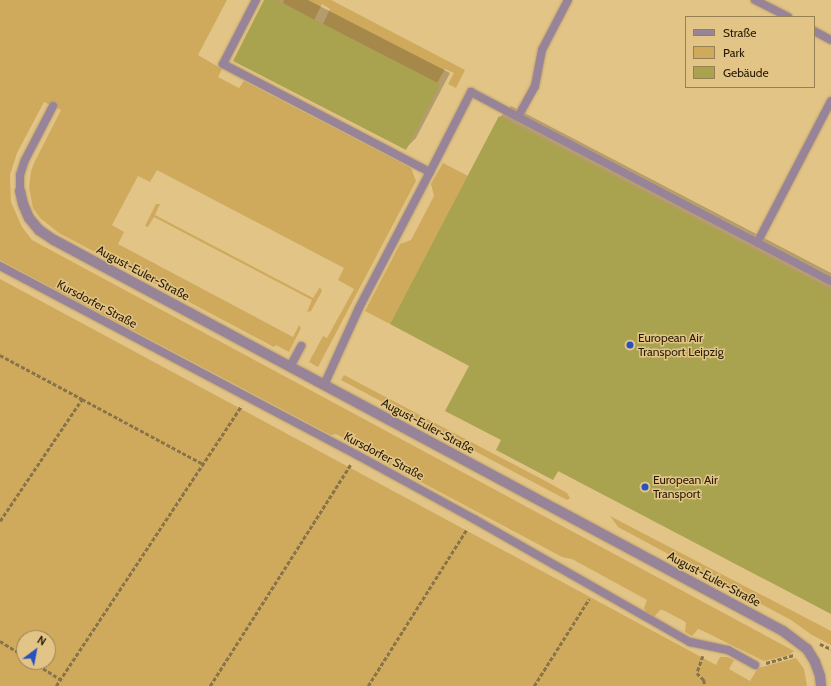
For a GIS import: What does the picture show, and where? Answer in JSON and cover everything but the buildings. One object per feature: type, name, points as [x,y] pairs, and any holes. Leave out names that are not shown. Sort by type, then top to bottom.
[{"type":"street","name":"August-Euler-Straße","points":[[20,191],[23,204],[29,218],[39,230],[54,240],[783,631],[807,649],[815,662],[820,676],[821,686]]},
{"type":"lane","points":[[256,0],[223,64],[430,172]]},
{"type":"lane","points":[[518,117],[535,86],[542,50],[568,0]]},
{"type":"lane","points":[[755,0],[786,16]]},
{"type":"lane","points":[[815,32],[831,40]]},
{"type":"lane","points":[[324,385],[359,308],[471,92],[831,282]]},
{"type":"lane","points":[[757,243],[831,101]]},
{"type":"lane","points":[[20,191],[20,175],[25,160],[53,106]]},
{"type":"lane","name":"Kursdorfer Straße","points":[[0,266],[357,455],[474,519],[690,642],[728,650],[755,665]]},
{"type":"lane","points":[[290,367],[302,346]]},
{"type":"path","points":[[0,355],[203,464]]},
{"type":"path","points":[[56,686],[247,397]]},
{"type":"path","points":[[0,521],[82,399]]},
{"type":"path","points":[[210,686],[357,455]]},
{"type":"path","points":[[368,686],[474,519]]},
{"type":"path","points":[[534,686],[596,588]]},
{"type":"path","points":[[0,641],[16,651]]},
{"type":"path","points":[[705,686],[704,680],[697,673],[707,646]]},
{"type":"path","points":[[755,665],[790,657]]},
{"type":"path","points":[[46,670],[60,679]]},
{"type":"green space","points":[[0,0],[227,0],[198,55],[222,69],[218,77],[239,88],[244,81],[411,168],[416,181],[318,367],[309,362],[323,336],[327,338],[354,289],[338,280],[344,268],[157,170],[150,182],[138,176],[112,225],[124,232],[118,244],[293,337],[299,325],[301,328],[289,352],[276,345],[274,347],[59,233],[40,218],[33,208],[29,188],[31,171],[34,163],[61,110],[44,102],[17,153],[10,175],[11,202],[22,227],[32,240],[794,651],[789,655],[764,661],[701,630],[698,629],[692,636],[685,632],[686,623],[684,621],[663,610],[660,610],[654,617],[646,612],[644,608],[647,600],[572,559],[562,557],[376,458],[371,453],[336,434],[331,435],[0,260]]},
{"type":"green space","points":[[284,0],[331,0],[465,70],[456,88],[448,84],[454,73],[445,69],[437,83],[323,24],[330,9],[322,4],[314,20],[283,3]]},
{"type":"green space","points":[[443,163],[468,176],[390,324],[365,311],[400,244],[411,240],[434,196],[431,184]]},
{"type":"green space","points":[[156,204],[160,204],[155,215],[313,298],[320,287],[322,291],[311,311],[307,312],[312,300],[154,217],[148,227],[145,226]]},
{"type":"green space","points":[[0,279],[716,665],[720,657],[727,657],[734,660],[729,669],[750,681],[758,668],[796,658],[804,669],[807,686],[0,686]]},
{"type":"green space","points":[[344,375],[551,484],[567,493],[570,498],[567,500],[341,380]]},
{"type":"green space","points":[[610,516],[831,631],[831,645],[812,635],[791,620],[618,527]]},
{"type":"place","name":"European Air Transport Leipzig","points":[[630,345]]},
{"type":"place","name":"European Air Transport","points":[[645,487]]}]
